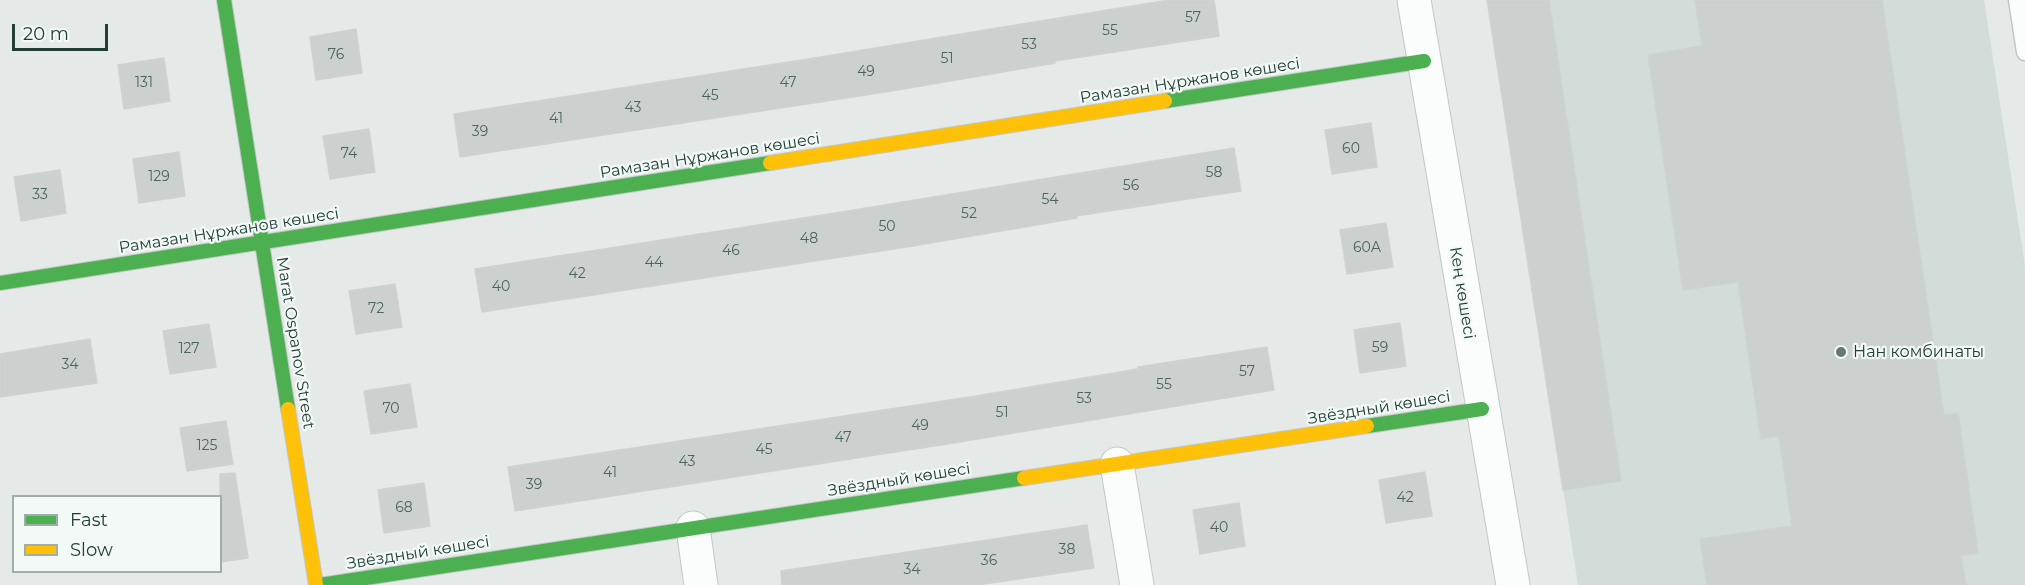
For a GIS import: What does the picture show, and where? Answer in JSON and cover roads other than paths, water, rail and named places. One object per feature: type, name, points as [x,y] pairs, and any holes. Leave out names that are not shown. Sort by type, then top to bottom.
[{"type":"street","name":"Marat Ospanov Street","points":[[224,0],[318,585]]},
{"type":"street","name":"Кең көшесі","points":[[1414,0],[1513,585]]},
{"type":"street","name":"Рамазан Нұржанов көшесі","points":[[0,283],[1424,61]]},
{"type":"street","name":"Звёздный көшесі","points":[[318,585],[1482,409]]},
{"type":"street","points":[[1117,464],[1137,585]]},
{"type":"street","points":[[693,528],[701,585]]},
{"type":"lane","points":[[2017,0],[2025,52]]},
{"type":"place","name":"Нан комбинаты","points":[[1841,352]]}]
